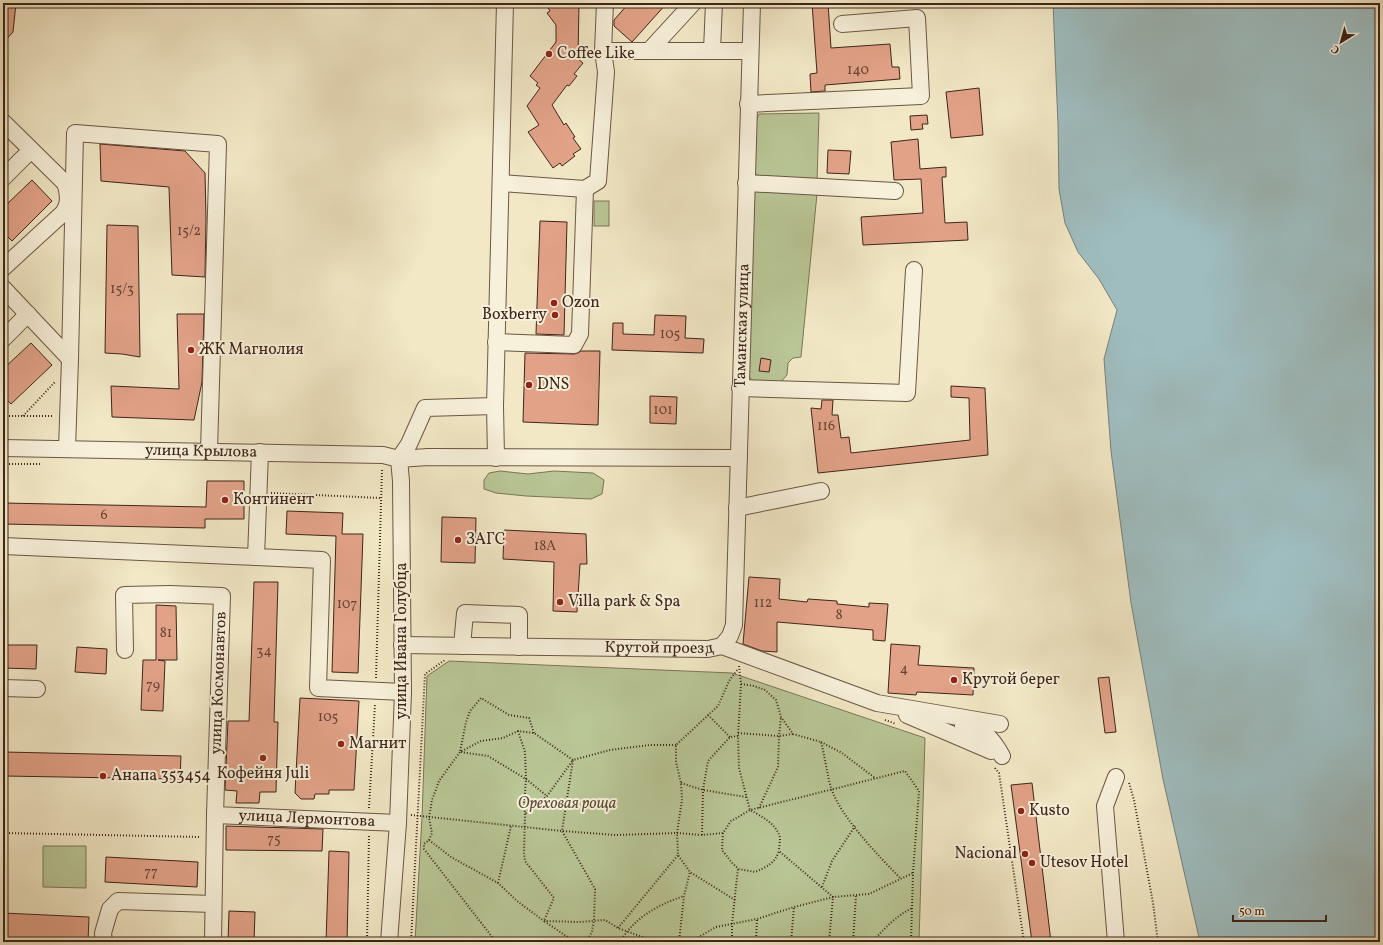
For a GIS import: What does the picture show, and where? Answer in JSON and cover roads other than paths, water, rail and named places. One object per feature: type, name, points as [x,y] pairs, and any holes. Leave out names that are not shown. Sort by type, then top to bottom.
[{"type":"street","points":[[496,458],[496,342],[505,3]]},
{"type":"street","points":[[501,183],[586,189],[598,181],[606,72],[603,51],[605,3]]},
{"type":"street","points":[[649,50],[693,3]]},
{"type":"street","points":[[712,50],[714,3]]},
{"type":"street","name":"Таманская улица","points":[[722,646],[730,636],[734,625],[752,3]]},
{"type":"street","points":[[748,104],[921,96],[917,18],[842,24]]},
{"type":"street","points":[[603,51],[750,51]]},
{"type":"street","points":[[3,122],[65,183],[68,191],[66,209],[62,214],[3,268]]},
{"type":"street","points":[[67,449],[75,133],[218,144],[209,451]]},
{"type":"street","points":[[3,178],[31,150]]},
{"type":"street","points":[[746,183],[894,191]]},
{"type":"street","points":[[496,342],[574,345],[580,334],[586,189]]},
{"type":"street","points":[[740,388],[907,393],[914,270]]},
{"type":"street","points":[[3,288],[28,314],[70,363]]},
{"type":"street","points":[[3,339],[28,314]]},
{"type":"street","points":[[399,459],[409,444],[425,408],[495,406]]},
{"type":"street","name":"улица Крылова","points":[[3,448],[382,454],[399,459],[428,457],[739,458]]},
{"type":"street","points":[[256,557],[260,452]]},
{"type":"street","name":"улица Ивана Голубца","points":[[389,942],[398,818],[403,692],[401,481],[399,459]]},
{"type":"street","points":[[737,508],[821,491]]},
{"type":"street","points":[[3,546],[322,560],[318,688],[403,692]]},
{"type":"street","name":"улица Космонавтов","points":[[125,650],[124,595],[170,594],[222,596],[214,837],[213,942]]},
{"type":"street","points":[[456,651],[465,613],[520,616],[519,647]]},
{"type":"street","name":"Крутой проезд","points":[[402,645],[456,651],[519,647],[708,649],[722,646],[878,710],[1000,724]]},
{"type":"street","points":[[3,688],[37,689]]},
{"type":"street","points":[[878,710],[923,722],[996,758]]},
{"type":"street","points":[[1116,777],[1106,806],[1116,942]]},
{"type":"street","name":"улица Лермонтова","points":[[215,815],[369,816],[398,818]]},
{"type":"street","points":[[104,942],[103,933],[110,909],[118,901],[213,904]]},
{"type":"water","points":[[1053,3],[1380,3],[1380,942],[1200,942],[1163,779],[1131,603],[1111,451],[1104,359],[1117,310],[1099,279],[1078,252],[1065,223],[1059,189]]},
{"type":"place","name":"Coffee Like","points":[[549,54]]},
{"type":"place","name":"Ozon","points":[[554,303]]},
{"type":"place","name":"Boxberry","points":[[555,315]]},
{"type":"place","name":"ЖК Магнолия","points":[[191,350]]},
{"type":"place","name":"DNS","points":[[529,385]]},
{"type":"place","name":"Континент","points":[[225,500]]},
{"type":"place","name":"ЗАГС","points":[[458,540]]},
{"type":"place","name":"Villa park & Spa","points":[[560,602]]},
{"type":"place","name":"Крутой берег","points":[[954,680]]},
{"type":"place","name":"Магнит","points":[[341,744]]},
{"type":"place","name":"Кофейня Juli","points":[[263,758]]},
{"type":"place","name":"Анапа 353454","points":[[103,776]]},
{"type":"place","name":"Kusto","points":[[1021,811]]},
{"type":"place","name":"Nacional","points":[[1025,854]]},
{"type":"place","name":"Utesov Hotel","points":[[1032,863]]},
{"type":"park label","name":"Ореховая роща","points":[[567,804]]}]
